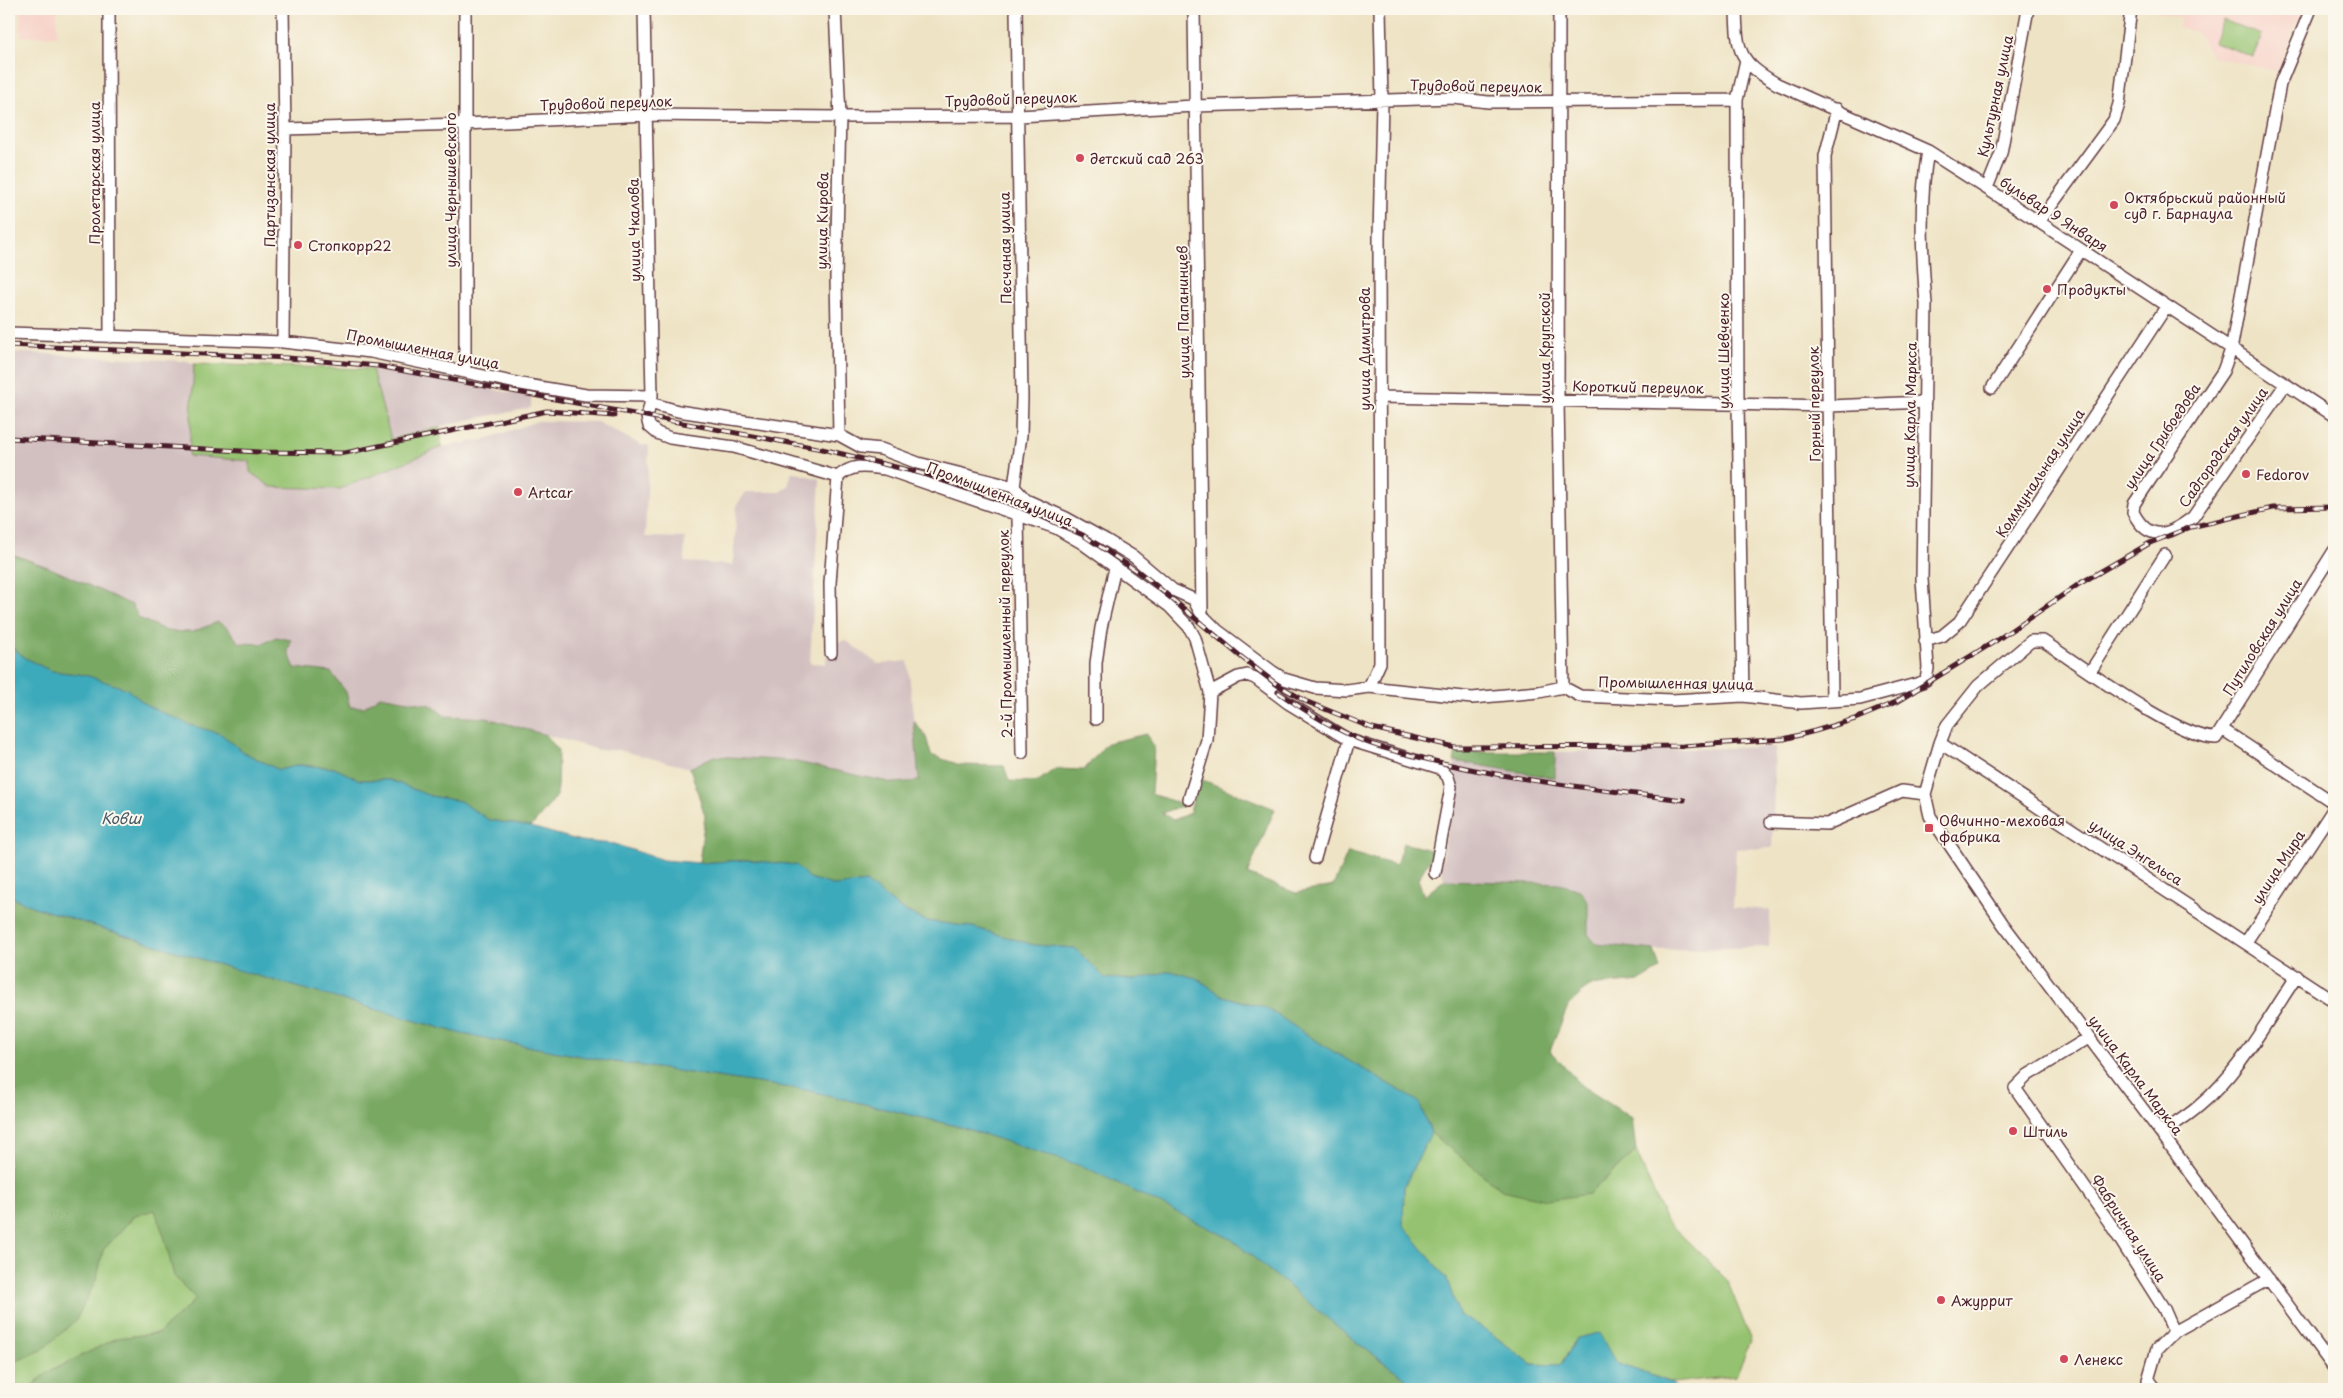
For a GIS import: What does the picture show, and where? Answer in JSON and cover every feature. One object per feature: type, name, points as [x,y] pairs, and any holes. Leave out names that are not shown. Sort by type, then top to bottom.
[{"type":"street","name":"Пролетарская улица","points":[[109,9],[110,338]]},
{"type":"street","name":"Партизанская улица","points":[[283,9],[285,129],[283,342]]},
{"type":"street","name":"улица Чернышевского","points":[[465,9],[466,371]]},
{"type":"street","name":"улица Чкалова","points":[[644,9],[651,399],[647,417],[649,426],[657,433],[670,438],[734,446],[838,477]]},
{"type":"street","name":"улица Кирова","points":[[835,9],[840,117],[836,276],[839,435]]},
{"type":"street","name":"Песчаная улица","points":[[1014,487],[1021,435],[1022,407],[1016,9]]},
{"type":"street","name":"улица Папанинцев","points":[[1194,9],[1202,615]]},
{"type":"street","name":"улица Димитрова","points":[[1369,687],[1380,663],[1379,238],[1382,101],[1380,9]]},
{"type":"street","name":"улица Крупской","points":[[1559,9],[1558,401],[1563,687]]},
{"type":"street","points":[[1736,9],[1739,46],[1746,60]]},
{"type":"street","name":"Культурная улица","points":[[1987,188],[2001,153],[2028,9]]},
{"type":"street","points":[[2039,222],[2114,120],[2119,104],[2131,9]]},
{"type":"street","points":[[2231,350],[2280,84],[2311,9]]},
{"type":"street","name":"улица Шевченко","points":[[1743,696],[1738,404],[1737,100],[1746,60]]},
{"type":"street","name":"бульвар 9 Января","points":[[1746,60],[1757,72],[1777,84],[1928,151],[2334,416]]},
{"type":"street","name":"Трудовой переулок","points":[[285,129],[464,124],[646,115],[1019,116],[1194,106],[1454,98],[1488,102],[1737,100]]},
{"type":"street","name":"Горный переулок","points":[[1832,700],[1825,156],[1837,109]]},
{"type":"street","name":"улица Карла Маркса","points":[[1926,680],[1928,668],[1922,579],[1926,304],[1923,235],[1924,176],[1928,151]]},
{"type":"street","points":[[1992,388],[2081,250]]},
{"type":"street","name":"Коммунальная улица","points":[[1925,641],[1942,636],[1964,615],[2166,306]]},
{"type":"street","name":"Промышленная улица","points":[[9,333],[110,338],[283,342],[371,352],[521,384],[586,395],[651,399],[678,411],[839,435]]},
{"type":"street","name":"улица Грибоедова","points":[[2154,534],[2146,530],[2138,520],[2133,512],[2134,504],[2223,370],[2231,350]]},
{"type":"street","name":"Садгородская улица","points":[[2154,534],[2173,530],[2193,517],[2285,385]]},
{"type":"street","name":"Короткий переулок","points":[[1380,397],[1829,406],[1925,402]]},
{"type":"street","points":[[839,435],[861,447],[881,449],[918,463],[1014,487]]},
{"type":"street","name":"Промышленная улица","points":[[838,477],[845,470],[856,466],[885,470],[915,478],[949,493],[980,501],[1056,528],[1082,543],[1169,606],[1189,626],[1195,638],[1210,692],[1207,740],[1189,799]]},
{"type":"street","points":[[831,653],[830,583],[838,477]]},
{"type":"street","name":"Промышленная улица","points":[[1014,487],[1026,500],[1074,522],[1134,557],[1173,590],[1193,599],[1202,615],[1217,630],[1284,679],[1328,689],[1369,687],[1472,698],[1539,692],[1563,687],[1580,696],[1672,700],[1743,696],[1801,703],[1860,699],[1884,694],[1926,680]]},
{"type":"street","name":"2-й Промышленный переулок","points":[[1018,514],[1022,753]]},
{"type":"street","name":"Путиловская улица","points":[[2219,734],[2334,551]]},
{"type":"street","points":[[2090,672],[2165,555]]},
{"type":"street","points":[[1096,720],[1098,654],[1101,628],[1115,568]]},
{"type":"street","points":[[1771,822],[1827,824],[1902,791],[1925,794],[1946,725],[1978,686],[2031,642],[2043,642],[2119,693],[2194,735],[2219,734],[2334,803]]},
{"type":"street","points":[[1210,692],[1238,676],[1247,675],[1255,678],[1288,703],[1349,740],[1440,768],[1448,777],[1451,787],[1435,872]]},
{"type":"street","points":[[1315,858],[1349,740]]},
{"type":"street","name":"улица Энгельса","points":[[1940,743],[2334,1001]]},
{"type":"street","name":"улица Карла Маркса","points":[[1925,794],[1930,816],[2002,924],[2090,1038],[2334,1368]]},
{"type":"street","name":"улица Мира","points":[[2246,942],[2334,808]]},
{"type":"street","points":[[2161,1133],[2199,1106],[2219,1087],[2297,976]]},
{"type":"street","name":"Фабричная улица","points":[[2090,1038],[2028,1075],[2015,1088],[2109,1222],[2164,1309],[2174,1332]]},
{"type":"street","points":[[2155,1389],[2148,1380],[2157,1349],[2174,1332],[2269,1279]]},
{"type":"shaded area","points":[[20,9],[57,9],[57,36],[21,36]]},
{"type":"shaded area","points":[[2152,9],[2302,9],[2277,71],[2213,57],[2197,33],[2179,27],[2182,19]]},
{"type":"shaded area","points":[[9,352],[183,361],[194,364],[189,456],[250,461],[340,489],[442,447],[483,440],[538,421],[597,422],[641,445],[649,445],[645,537],[685,538],[684,562],[733,565],[737,505],[746,492],[780,492],[788,486],[792,472],[820,479],[810,663],[826,664],[827,647],[845,640],[878,664],[908,661],[919,781],[893,783],[792,761],[714,756],[690,768],[618,750],[599,750],[487,718],[445,716],[431,705],[380,696],[364,707],[350,707],[346,692],[331,672],[295,668],[288,652],[291,640],[276,637],[262,644],[238,643],[228,628],[218,622],[192,632],[167,631],[139,618],[132,605],[48,567],[9,553]]},
{"type":"shaded area","points":[[372,369],[531,396],[531,408],[467,420],[391,439]]},
{"type":"shaded area","points":[[1775,747],[1772,848],[1736,849],[1733,907],[1770,910],[1769,947],[1654,950],[1596,945],[1588,934],[1588,902],[1580,890],[1560,884],[1444,880],[1441,868],[1455,787],[1454,761],[1555,778],[1555,752]]},
{"type":"green space","points":[[2223,20],[2262,35],[2253,57],[2214,42]]},
{"type":"green space","points":[[194,364],[372,369],[391,439],[440,427],[442,447],[340,489],[271,487],[250,472],[250,461],[189,456]]},
{"type":"green space","points":[[9,553],[48,567],[132,605],[139,618],[167,631],[192,632],[218,622],[228,628],[239,643],[262,644],[276,637],[291,640],[288,652],[295,668],[331,672],[346,692],[350,707],[364,707],[380,696],[431,705],[445,716],[487,718],[546,735],[558,750],[557,796],[531,827],[489,820],[460,801],[430,796],[390,780],[360,780],[334,768],[299,765],[279,770],[245,753],[221,734],[190,725],[148,706],[127,689],[85,675],[51,671],[25,658],[9,645]]},
{"type":"green space","points":[[914,721],[926,737],[931,755],[960,765],[1004,766],[1009,781],[1037,782],[1055,769],[1084,770],[1107,743],[1146,734],[1154,746],[1151,794],[1185,805],[1162,813],[1173,820],[1190,813],[1198,778],[1275,809],[1247,874],[1296,893],[1333,886],[1348,852],[1396,865],[1403,843],[1435,851],[1418,879],[1424,896],[1444,880],[1560,884],[1580,890],[1588,902],[1588,934],[1596,944],[1654,950],[1660,969],[1640,981],[1589,986],[1568,1006],[1550,1051],[1582,1086],[1632,1118],[1636,1151],[1589,1194],[1547,1200],[1502,1190],[1431,1133],[1419,1102],[1329,1049],[1266,1008],[1223,996],[1196,978],[1170,971],[1136,980],[1105,978],[1075,948],[1034,945],[972,927],[927,921],[899,908],[866,882],[836,886],[809,878],[796,865],[747,860],[699,863],[705,816],[690,768],[714,756],[792,761],[893,783],[919,781]]},
{"type":"green space","points":[[1456,752],[1555,752],[1555,778],[1454,761]]},
{"type":"green space","points":[[9,896],[34,907],[227,967],[462,1034],[602,1060],[806,1090],[961,1127],[1088,1168],[1231,1239],[1359,1344],[1421,1389],[28,1389],[47,1373],[117,1338],[159,1333],[196,1299],[174,1276],[165,1239],[155,1210],[135,1215],[103,1250],[97,1278],[76,1320],[42,1350],[9,1364]]},
{"type":"green space","points":[[1431,1133],[1502,1190],[1589,1194],[1636,1151],[1665,1219],[1727,1280],[1751,1340],[1736,1376],[1673,1383],[1616,1363],[1577,1338],[1561,1365],[1532,1364],[1486,1330],[1459,1315],[1447,1279],[1403,1225],[1404,1187]]},
{"type":"green space","points":[[155,1210],[165,1239],[174,1276],[196,1299],[159,1333],[117,1338],[47,1373],[28,1389],[9,1389],[9,1364],[42,1350],[97,1278],[103,1250],[135,1215]]},
{"type":"water","name":"Ковш","points":[[9,645],[25,658],[51,671],[85,675],[127,689],[148,706],[190,725],[221,734],[245,753],[279,770],[299,765],[334,768],[360,780],[390,780],[430,796],[460,801],[489,820],[531,827],[581,841],[614,844],[663,860],[699,863],[747,860],[796,865],[809,878],[836,886],[866,882],[899,908],[926,921],[972,927],[1034,945],[1075,948],[1105,978],[1136,980],[1170,971],[1196,978],[1223,996],[1266,1008],[1329,1049],[1419,1102],[1431,1133],[1404,1187],[1403,1225],[1447,1279],[1459,1315],[1486,1330],[1532,1364],[1561,1365],[1577,1338],[1599,1333],[1616,1363],[1672,1383],[1676,1389],[1421,1389],[1359,1344],[1231,1239],[1087,1168],[961,1127],[806,1090],[602,1060],[462,1034],[227,967],[34,907],[9,896]]},
{"type":"railway","points":[[9,345],[288,358],[378,366],[822,449],[920,473],[1013,504],[1083,535],[1147,578],[1240,656],[1275,683],[1305,701],[1372,728],[1455,747],[1683,746],[1784,739],[1815,731],[1855,719],[1896,702],[1997,640],[2079,584],[2150,543],[2191,527],[2273,508],[2334,507]]},
{"type":"railway","points":[[9,438],[259,452],[345,453],[547,411],[614,416]]},
{"type":"railway","points":[[1278,692],[1340,730],[1358,739],[1394,751],[1454,766],[1519,778],[1684,800]]},
{"type":"place","name":"детский сад 263","points":[[1080,158]]},
{"type":"place","name":"Октябрьский районный суд г. Барнаула","points":[[2114,205]]},
{"type":"place","name":"Стопкорр22","points":[[298,245]]},
{"type":"place","name":"Продукты","points":[[2047,289]]},
{"type":"place","name":"Fedorov","points":[[2246,474]]},
{"type":"place","name":"Artcar","points":[[518,492]]},
{"type":"place","name":"Овчинно-меховая фабрика","points":[[1929,828]]},
{"type":"place","name":"Штиль","points":[[2013,1131]]},
{"type":"place","name":"Ажуррит","points":[[1941,1300]]},
{"type":"place","name":"Ленекс","points":[[2064,1359]]}]
